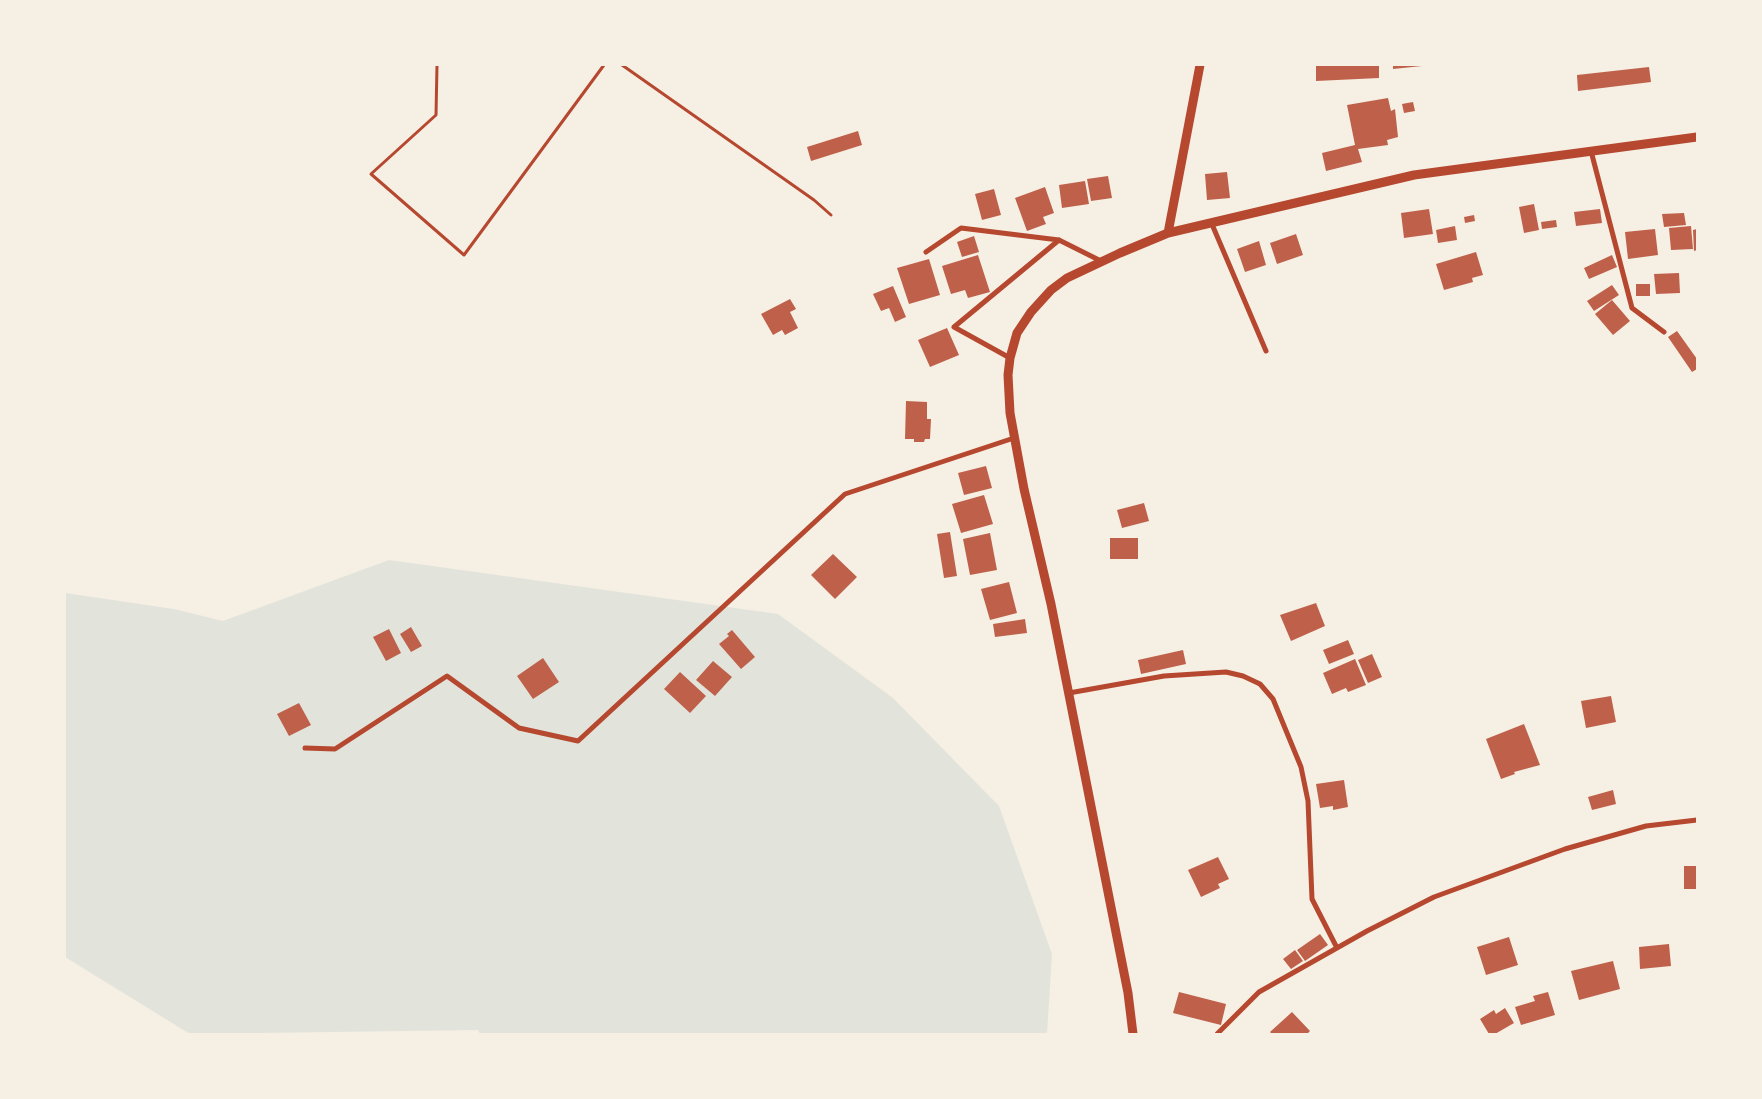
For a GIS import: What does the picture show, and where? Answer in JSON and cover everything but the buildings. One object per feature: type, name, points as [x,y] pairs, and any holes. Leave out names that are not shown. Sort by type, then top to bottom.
[{"type":"street","points":[[1168,233],[1200,65]]},
{"type":"street","points":[[1133,1034],[1128,993],[1069,694],[1014,438],[1010,413],[1010,358],[1017,333],[1031,312],[1051,290],[1067,278],[1168,233],[1414,176],[1697,137]]},
{"type":"street","points":[[1591,151],[1632,308],[1664,332]]},
{"type":"street","points":[[1211,222],[1266,351]]},
{"type":"street","points":[[926,252],[961,228],[1059,240],[1101,262]]},
{"type":"street","points":[[1010,358],[954,327],[1059,240]]},
{"type":"street","points":[[304,748],[335,749],[447,676],[520,728],[578,741],[845,494],[1014,438]]},
{"type":"street","points":[[1069,694],[1164,676],[1226,672],[1243,676],[1260,684],[1273,698],[1300,767],[1308,801],[1312,899],[1337,948]]},
{"type":"street","points":[[1217,1034],[1260,992],[1337,948],[1434,897],[1565,849],[1646,826],[1697,820]]},
{"type":"path","points":[[437,65],[436,114],[371,174],[464,255],[604,65]]},
{"type":"path","points":[[622,65],[814,200],[831,215]]},
{"type":"shaded area","points":[[389,560],[778,614],[893,698],[999,806],[1052,954],[1047,1034],[480,1034],[478,1030],[190,1034],[65,957],[65,593],[174,609],[223,621]]}]
